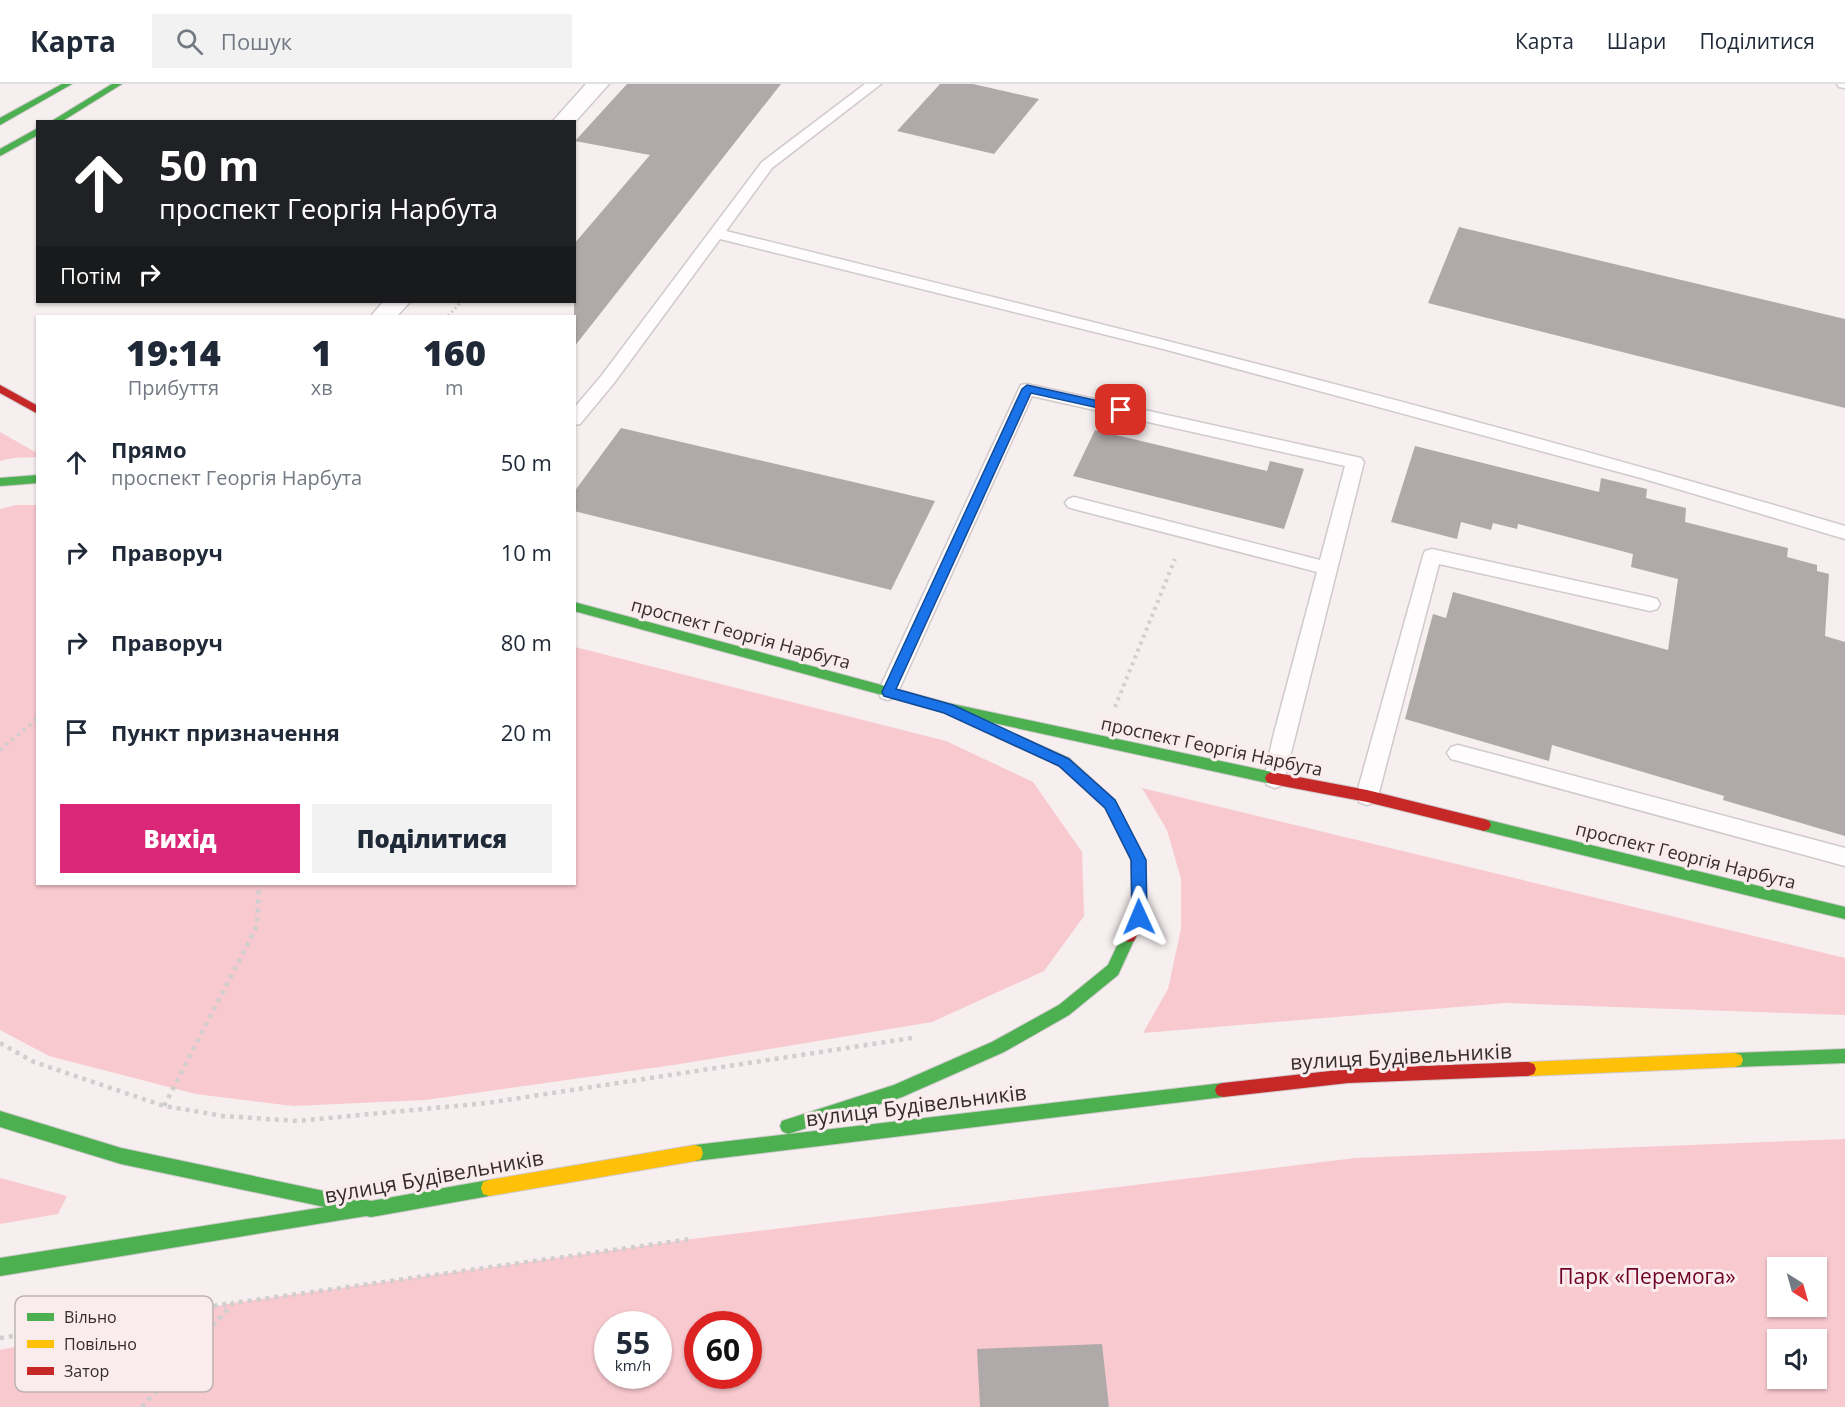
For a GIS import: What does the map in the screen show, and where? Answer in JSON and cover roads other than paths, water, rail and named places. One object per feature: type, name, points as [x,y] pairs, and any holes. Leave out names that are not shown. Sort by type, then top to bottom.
[{"type":"main road","points":[[0,123],[68,84]]},
{"type":"main road","points":[[57,120],[118,84]]},
{"type":"main road","points":[[0,153],[36,132]]},
{"type":"main road","points":[[0,388],[36,410]]},
{"type":"main road","points":[[0,482],[36,478]]},
{"type":"main road","name":"проспект Георгія Нарбута","points":[[576,607],[948,708],[1275,779],[1367,796],[1845,913]]},
{"type":"main road","points":[[709,1150],[896,1092],[998,1047],[1064,1010],[1113,970],[1139,917],[1138,860],[1110,804],[1064,762],[948,708]]},
{"type":"main road","name":"вулиця Будівельників","points":[[0,1268],[371,1209],[709,1150],[1348,1076],[1845,1056]]},
{"type":"main road","points":[[0,1119],[121,1156],[371,1209]]},
{"type":"main road","points":[[0,1279],[34,1262]]},
{"type":"street","points":[[565,120],[598,84]]},
{"type":"street","points":[[384,315],[396,303]]},
{"type":"lane","points":[[576,417],[767,165],[874,84]]},
{"type":"lane","points":[[716,233],[1183,349],[1646,473],[1845,533]]},
{"type":"lane","points":[[888,692],[1027,389],[1355,462],[1283,738],[1275,779]]},
{"type":"lane","points":[[1074,503],[1326,568]]},
{"type":"lane","points":[[1367,796],[1432,556],[1650,604]]},
{"type":"lane","points":[[1458,753],[1845,857]]},
{"type":"park label","name":"Парк «Перемога»","points":[[1647,1276]]}]
